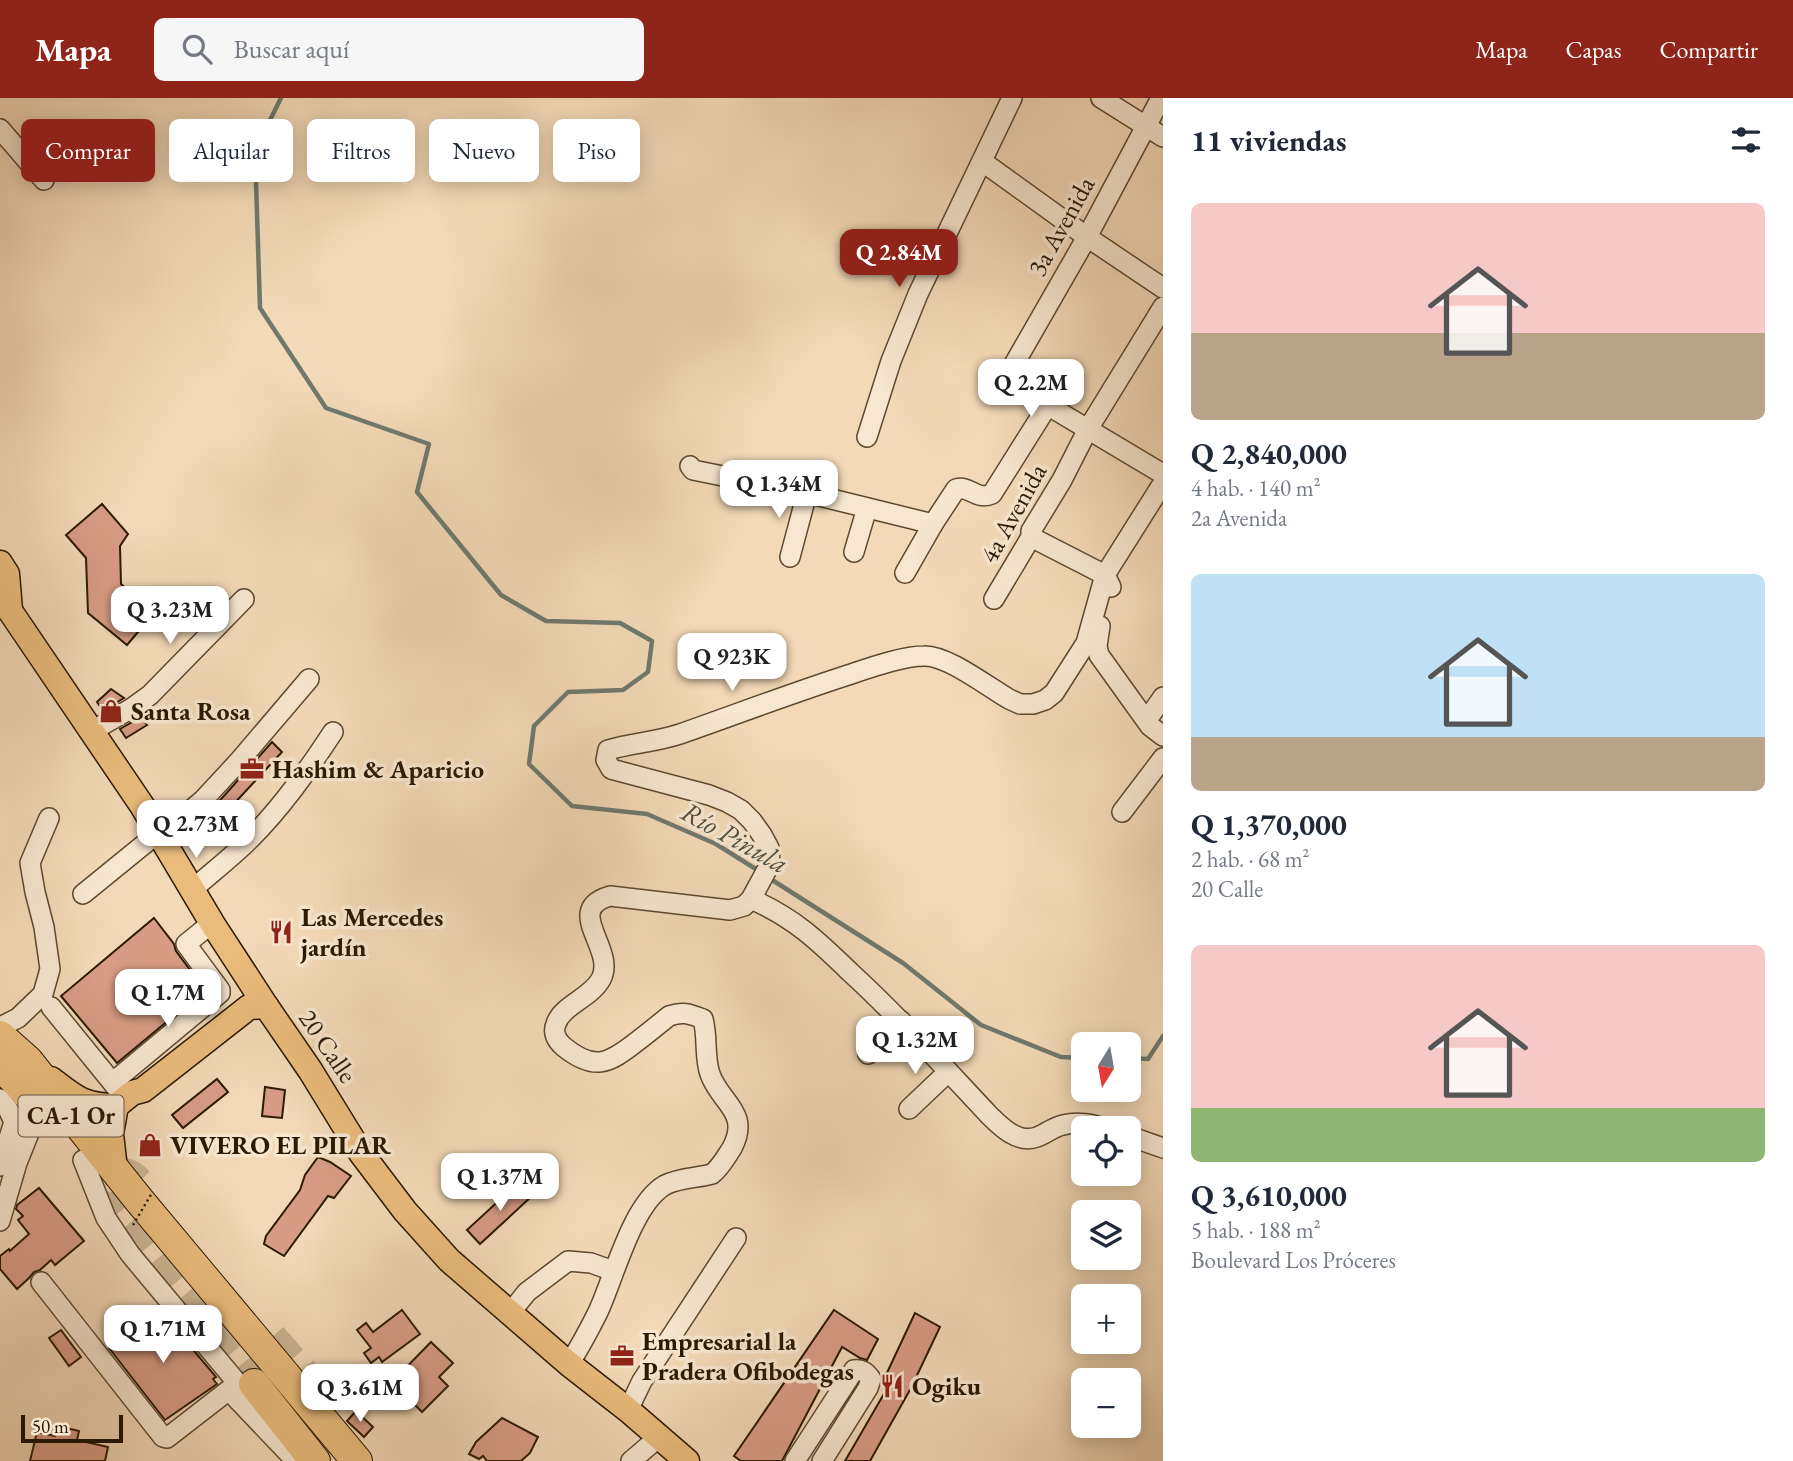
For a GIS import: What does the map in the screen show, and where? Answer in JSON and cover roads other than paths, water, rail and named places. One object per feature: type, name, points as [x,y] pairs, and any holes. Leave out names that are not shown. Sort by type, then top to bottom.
[{"type":"highway","name":"CA-1 Or","points":[[0,1036],[14,1064],[115,1169],[346,1458]]},
{"type":"highway","name":"CA-1 Or","points":[[14,1064],[16,1081],[28,1117],[83,1160],[346,1458]]},
{"type":"highway","points":[[241,1386],[305,1456]]},
{"type":"highway","points":[[327,1399],[346,1458]]},
{"type":"main road","points":[[0,563],[6,575],[5,603]]},
{"type":"main road","name":"20 Calle","points":[[5,603],[143,807],[212,923],[310,1070],[361,1153],[405,1211],[449,1260],[687,1461]]},
{"type":"main road","points":[[115,1169],[111,1134],[121,1095],[243,1000],[251,984]]},
{"type":"main road","points":[[14,1064],[82,1102],[94,1105],[143,1090],[249,1007],[266,1006]]},
{"type":"street","points":[[867,436],[891,361],[918,294],[1012,98]]},
{"type":"street","points":[[1101,98],[1163,137]]},
{"type":"street","name":"3a Avenida","points":[[1048,405],[1012,384],[1008,379],[1009,373],[1087,237],[1161,98]]},
{"type":"street","points":[[0,129],[21,153]]},
{"type":"street","points":[[983,162],[1163,288]]},
{"type":"street","name":"4a Avenida","points":[[994,599],[1031,537],[1031,531],[1062,480],[1088,429],[1163,307]]},
{"type":"street","points":[[905,573],[956,489],[961,487],[980,496],[992,494],[1048,405],[1163,474]]},
{"type":"street","points":[[690,466],[693,470],[807,493],[933,524]]},
{"type":"street","points":[[569,1364],[598,1311],[629,1233],[651,1196],[666,1185],[712,1174],[734,1144],[739,1124],[737,1114],[714,1083],[709,1071],[703,1019],[679,1012],[669,1016],[617,1057],[600,1062],[582,1059],[557,1041],[554,1028],[559,1016],[592,991],[604,971],[603,955],[589,921],[590,911],[596,902],[610,896],[730,910],[744,906],[755,894],[770,864],[769,848],[741,810],[709,795],[611,769],[606,760],[608,750],[677,735],[867,668],[926,656],[943,659],[1020,704],[1045,700],[1054,693],[1086,643],[1105,575],[1163,483]]},
{"type":"street","points":[[790,557],[807,493]]},
{"type":"street","points":[[854,552],[867,508]]},
{"type":"street","points":[[1031,537],[1105,575],[1111,588],[1098,637],[1099,655],[1150,726],[1163,736]]},
{"type":"street","points":[[92,731],[150,695],[244,600]]},
{"type":"street","points":[[83,894],[203,800],[309,679]]},
{"type":"street","points":[[1147,720],[1163,697]]},
{"type":"street","points":[[192,890],[268,820],[295,787],[333,732]]},
{"type":"street","points":[[1122,812],[1163,758]]},
{"type":"street","points":[[0,1027],[18,1018],[43,994],[50,969],[30,863],[49,818]]},
{"type":"street","points":[[755,894],[806,930],[901,1021],[1000,1126],[1024,1139],[1036,1138],[1061,1125],[1071,1124]]},
{"type":"street","points":[[51,1007],[121,1095],[220,993],[187,944],[212,923]]},
{"type":"street","points":[[868,1054],[901,1021]]},
{"type":"street","points":[[909,1109],[948,1072]]},
{"type":"street","points":[[0,1099],[28,1117]]},
{"type":"street","points":[[0,1166],[28,1117]]},
{"type":"street","points":[[0,1221],[28,1117]]},
{"type":"street","points":[[1141,1141],[1163,1149]]},
{"type":"street","points":[[41,1282],[163,1437],[167,1437],[241,1386],[130,1254],[106,1218],[83,1160]]},
{"type":"street","points":[[628,1410],[642,1381],[736,1238]]},
{"type":"street","points":[[510,1313],[527,1292],[568,1261],[591,1263],[605,1268]]},
{"type":"street","points":[[795,1461],[854,1370],[867,1373],[871,1378],[868,1388],[822,1461]]},
{"type":"street","points":[[631,1461],[659,1437]]},
{"type":"waterway","name":"Río Pinula","points":[[281,98],[255,150],[260,308],[326,408],[429,444],[417,492],[501,595],[546,621],[620,623],[652,641],[648,672],[623,690],[568,692],[534,726],[529,764],[572,806],[647,814],[716,844],[759,871]]},
{"type":"waterway","name":"Río Pinula","points":[[769,878],[903,963],[981,1025],[1061,1057],[1071,1057]]},
{"type":"waterway","name":"Río Pinula","points":[[1141,1059],[1148,1059],[1163,1036]]},
{"type":"tunnel","points":[[139,1182],[126,1173],[113,1178],[104,1191],[106,1207],[254,1384]]},
{"type":"tunnel","points":[[272,1337],[327,1399]]},
{"type":"place","name":"Santa Rosa","points":[[111,711]]},
{"type":"place","name":"Hashim & Aparicio","points":[[252,769]]},
{"type":"place","name":"Las Mercedes jardín","points":[[281,932]]},
{"type":"place","name":"VIVERO EL PILAR","points":[[150,1145]]},
{"type":"place","name":"Empresarial la Pradera Ofibodegas","points":[[622,1356]]},
{"type":"place","name":"Ogiku","points":[[892,1386]]}]
